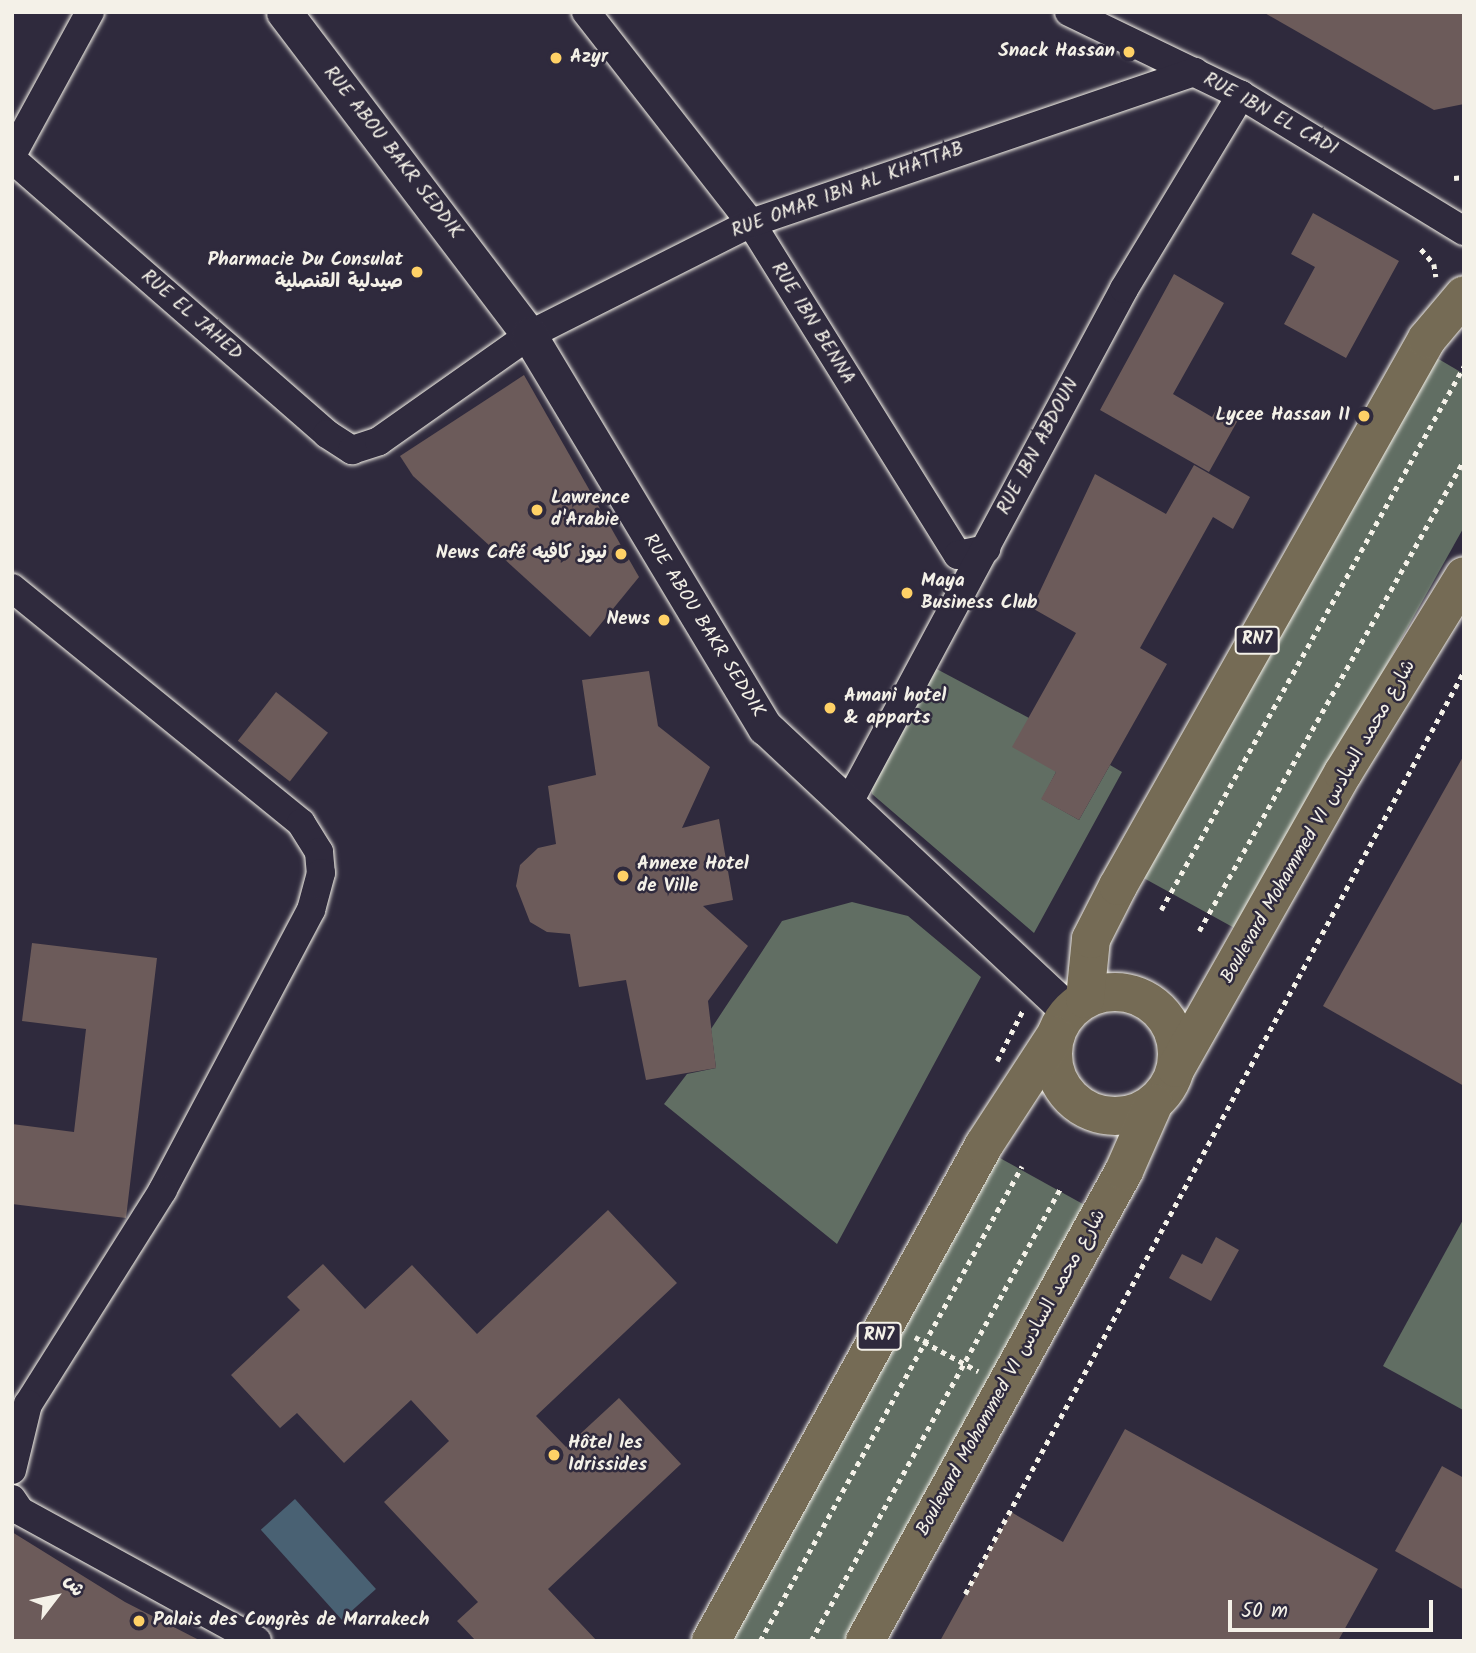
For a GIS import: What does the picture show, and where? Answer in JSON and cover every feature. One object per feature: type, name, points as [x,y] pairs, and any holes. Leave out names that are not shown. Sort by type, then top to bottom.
[{"type":"main road","name":"RN7","points":[[1154,1103],[1123,1116],[1080,1106],[1058,1080],[1070,1015],[1091,939],[1118,886],[1427,339],[1464,295]]},
{"type":"main road","name":"Boulevard Mohammed VI شارع محمد السادس","points":[[1176,1068],[1343,773],[1464,576]]},
{"type":"main road","points":[[1070,1015],[1122,992],[1148,1002],[1172,1031],[1176,1068],[1154,1103]]},
{"type":"main road","name":"RN7","points":[[711,1641],[984,1145],[1070,1015]]},
{"type":"main road","name":"Boulevard Mohammed VI شارع محمد السادس","points":[[866,1641],[1124,1171],[1154,1103]]},
{"type":"street","points":[[12,157],[90,12]]},
{"type":"street","name":"RUE ABOU BAKR SEDDIK","points":[[284,12],[529,335],[753,711],[1070,1015]]},
{"type":"street","name":"RUE IBN BENNA","points":[[586,12],[751,223],[958,555],[986,549]]},
{"type":"street","name":"RUE IBN EL CADI","points":[[1069,12],[1241,95],[1464,231]]},
{"type":"street","name":"RUE OMAR IBN AL KHATTAB","points":[[379,441],[529,335],[751,223],[1195,72]]},
{"type":"street","name":"RUE IBN ABDOUN","points":[[848,804],[919,663],[986,549],[1124,289],[1241,95]]},
{"type":"street","name":"RUE EL JAHED","points":[[12,157],[335,441],[352,450],[379,441]]},
{"type":"street","points":[[12,588],[301,823],[319,852],[321,873],[306,920],[163,1190],[28,1404],[12,1470]]},
{"type":"street","points":[[12,1499],[32,1518],[257,1641]]},
{"type":"path","points":[[1454,178],[1464,177]]},
{"type":"path","points":[[1161,910],[1464,366]]},
{"type":"path","points":[[1199,931],[1464,460]]},
{"type":"path","points":[[965,1594],[1464,671]]},
{"type":"path","points":[[760,1641],[1022,1166]]},
{"type":"path","points":[[811,1641],[1060,1189]]},
{"type":"path","points":[[886,1321],[1005,1386]]},
{"type":"green space","points":[[1430,354],[1464,374],[1464,527],[1238,930],[1140,876]]},
{"type":"green space","points":[[931,666],[1029,718],[1056,772],[1042,799],[1079,820],[1110,765],[1122,772],[1034,933],[872,794],[870,778]]},
{"type":"green space","points":[[852,902],[908,916],[981,977],[837,1244],[664,1104],[687,1074],[716,1068],[711,1029],[782,921]]},
{"type":"green space","points":[[989,1152],[1089,1207],[848,1641],[718,1641]]},
{"type":"green space","points":[[1464,1218],[1464,1408],[1463,1410],[1383,1366]]},
{"type":"water","points":[[295,1499],[376,1589],[342,1620],[261,1530]]},
{"type":"building","points":[[1263,12],[1464,12],[1464,104],[1434,110]]},
{"type":"building","points":[[1313,213],[1399,261],[1346,358],[1284,324],[1315,267],[1291,254]]},
{"type":"building","points":[[1174,274],[1224,303],[1173,394],[1212,417],[1217,408],[1238,420],[1209,472],[1100,410]]},
{"type":"building","points":[[524,375],[639,577],[590,637],[413,476],[400,456]]},
{"type":"building","points":[[1194,465],[1250,497],[1233,529],[1213,517],[1140,648],[1167,664],[1079,820],[1041,799],[1056,772],[1012,747],[1076,633],[1032,608],[1095,474],[1166,514]]},
{"type":"building","name":"Annexe Hotel de Ville","points":[[649,671],[658,726],[710,767],[682,828],[719,819],[733,900],[703,906],[748,946],[708,1001],[716,1068],[646,1080],[626,980],[579,987],[570,934],[547,932],[530,922],[516,886],[520,865],[538,848],[556,844],[548,786],[596,775],[582,680]]},
{"type":"building","points":[[276,692],[328,733],[290,781],[238,741]]},
{"type":"building","points":[[1464,755],[1464,1086],[1323,1006]]},
{"type":"building","points":[[32,943],[157,958],[126,1218],[12,1204],[12,1124],[74,1132],[86,1029],[22,1021]]},
{"type":"building","name":"Hôtel les Idrissides","points":[[608,1210],[677,1283],[536,1416],[566,1447],[619,1398],[681,1464],[548,1589],[597,1641],[476,1641],[457,1621],[478,1602],[384,1502],[449,1441],[411,1400],[344,1463],[297,1413],[280,1428],[231,1375],[300,1310],[287,1297],[323,1264],[365,1309],[412,1265],[477,1334]]},
{"type":"building","points":[[1216,1237],[1239,1250],[1211,1301],[1169,1278],[1182,1254],[1202,1264]]},
{"type":"building","points":[[1125,1429],[1378,1569],[1338,1641],[940,1641],[1011,1512],[1063,1542]]},
{"type":"building","points":[[1442,1466],[1464,1478],[1464,1590],[1395,1551]]},
{"type":"building","points":[[12,1532],[125,1602],[201,1641],[12,1641]]},
{"type":"place","name":"Snack Hassan","points":[[1129,52]]},
{"type":"place","name":"Azyr","points":[[556,58]]},
{"type":"place","name":"Pharmacie Du Consulat صيدلية القنصلية","points":[[417,272]]},
{"type":"place","name":"Lycee Hassan II","points":[[1364,416]]},
{"type":"place","name":"Lawrence d'Arabie","points":[[537,510]]},
{"type":"place","name":"News Café نيوز كافيه","points":[[621,554]]},
{"type":"place","name":"Maya Business Club","points":[[907,593]]},
{"type":"place","name":"News","points":[[664,620]]},
{"type":"place","name":"Amani hotel & apparts","points":[[830,708]]},
{"type":"place","name":"Annexe Hotel de Ville","points":[[623,876]]},
{"type":"place","name":"Hôtel les Idrissides","points":[[554,1455]]},
{"type":"place","name":"Palais des Congrès de Marrakech","points":[[139,1621]]}]
